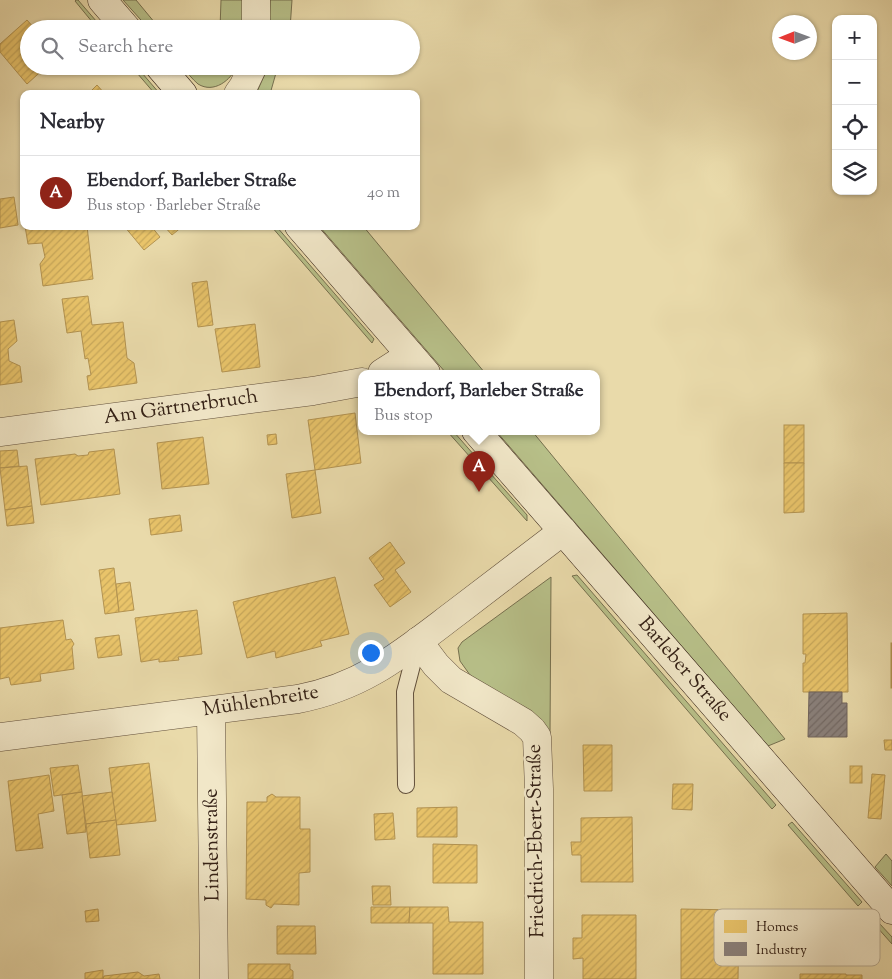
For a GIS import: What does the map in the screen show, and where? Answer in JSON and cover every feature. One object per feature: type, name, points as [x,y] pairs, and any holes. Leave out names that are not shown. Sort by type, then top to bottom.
[{"type":"street","points":[[102,0],[119,20]]},
{"type":"street","points":[[256,0],[256,20]]},
{"type":"street","points":[[167,75],[180,90]]},
{"type":"street","points":[[240,90],[248,75]]},
{"type":"street","points":[[302,230],[418,364],[394,370]]},
{"type":"street","name":"Am Gärtnerbruch","points":[[0,432],[358,383]]},
{"type":"street","name":"Barleber Straße","points":[[479,435],[892,910]]},
{"type":"street","name":"Mühlenbreite","points":[[0,737],[298,699],[333,690],[375,671],[418,641],[563,531]]},
{"type":"street","name":"Friedrich-Ebert-Straße","points":[[418,641],[436,665],[451,680],[523,722],[530,727],[537,737],[539,789],[539,979]]},
{"type":"street","name":"Lindenstraße","points":[[211,711],[214,979]]},
{"type":"lane","points":[[406,785],[405,692],[418,641]]},
{"type":"green space","points":[[78,0],[95,20],[91,20],[75,1]]},
{"type":"green space","points":[[123,0],[136,0],[153,20],[141,20]]},
{"type":"green space","points":[[221,0],[244,0],[244,20],[220,20]]},
{"type":"green space","points":[[270,0],[292,0],[291,20],[269,20]]},
{"type":"green space","points":[[139,75],[144,75],[157,90],[152,90]]},
{"type":"green space","points":[[190,75],[232,75],[216,86],[204,87],[198,84]]},
{"type":"green space","points":[[265,75],[275,75],[271,90],[258,90]]},
{"type":"green space","points":[[274,230],[279,230],[374,339],[372,343]]},
{"type":"green space","points":[[322,230],[366,230],[483,370],[443,370]]},
{"type":"green space","points":[[451,435],[457,435],[527,515],[527,521]]},
{"type":"green space","points":[[499,435],[535,435],[785,739],[768,746]]},
{"type":"green space","points":[[577,575],[776,805],[772,809],[572,576]]},
{"type":"green space","points":[[551,577],[550,736],[470,675],[460,661],[458,648],[462,642]]},
{"type":"green space","points":[[792,822],[862,902],[858,906],[788,825]]},
{"type":"green space","points":[[886,854],[892,861],[892,886],[875,867]]},
{"type":"green space","points":[[880,924],[892,937],[892,944],[880,930]]},
{"type":"building: Homes","points":[[20,26],[20,75],[37,75],[27,84],[0,52],[0,44]]},
{"type":"building: Homes","points":[[97,85],[101,90],[92,90]]},
{"type":"building: Homes","points":[[14,197],[18,225],[0,228],[0,199]]},
{"type":"building: Homes","points":[[26,230],[87,230],[93,279],[43,286],[40,264],[45,257],[42,243],[28,244]]},
{"type":"building: Homes","points":[[127,230],[154,230],[160,237],[144,250]]},
{"type":"building: Homes","points":[[168,230],[178,230],[172,235]]},
{"type":"building: Homes","points":[[207,281],[213,325],[198,327],[192,283]]},
{"type":"building: Homes","points":[[88,296],[92,325],[123,322],[127,358],[134,363],[137,383],[89,390],[87,376],[91,375],[88,358],[85,359],[81,331],[67,333],[62,299]]},
{"type":"building: Homes","points":[[14,320],[17,341],[8,349],[9,361],[20,366],[22,382],[0,385],[0,322]]},
{"type":"building: Homes","points":[[255,324],[260,367],[222,372],[215,329]]},
{"type":"building: Homes","points":[[355,413],[361,463],[315,470],[308,420]]},
{"type":"building: Homes","points":[[784,425],[804,425],[804,463],[784,463]]},
{"type":"building: Homes","points":[[276,434],[277,444],[268,445],[267,435]]},
{"type":"building: Homes","points":[[203,437],[209,484],[162,489],[157,443]]},
{"type":"building: Homes","points":[[114,449],[120,494],[41,505],[35,459],[75,454],[78,456],[88,455],[89,452]]},
{"type":"building: Homes","points":[[17,450],[19,466],[0,468],[0,451]]},
{"type":"building: Homes","points":[[784,463],[804,463],[804,512],[784,513]]},
{"type":"building: Homes","points":[[27,466],[32,506],[5,510],[0,468]]},
{"type":"building: Homes","points":[[315,470],[321,513],[292,518],[286,474]]},
{"type":"building: Homes","points":[[32,506],[34,523],[7,526],[5,510]]},
{"type":"building: Homes","points":[[180,515],[182,531],[151,535],[149,519]]},
{"type":"building: Homes","points":[[390,542],[405,563],[395,570],[411,592],[390,607],[374,585],[384,579],[369,558]]},
{"type":"building: Homes","points":[[114,568],[119,612],[105,614],[99,570]]},
{"type":"building: Homes","points":[[335,577],[349,634],[320,641],[322,646],[276,658],[275,651],[247,658],[233,602]]},
{"type":"building: Homes","points":[[130,582],[134,610],[119,612],[116,584]]},
{"type":"building: Homes","points":[[197,610],[202,654],[178,657],[179,660],[159,662],[159,659],[141,662],[135,618]]},
{"type":"building: Homes","points":[[847,613],[848,692],[803,692],[803,663],[805,663],[806,654],[803,654],[803,614]]},
{"type":"building: Homes","points":[[63,620],[66,640],[71,639],[74,644],[72,647],[74,669],[40,674],[41,681],[11,685],[9,677],[0,679],[0,628]]},
{"type":"building: Homes","points":[[119,635],[122,655],[98,658],[95,638]]},
{"type":"building: Homes","points":[[892,643],[892,688],[891,688]]},
{"type":"building: Homes","points":[[884,740],[892,740],[892,750],[885,750]]},
{"type":"building: Homes","points":[[583,745],[612,745],[612,791],[584,791]]},
{"type":"building: Homes","points":[[149,763],[156,821],[116,825],[109,768]]},
{"type":"building: Homes","points":[[78,765],[82,792],[54,796],[50,768]]},
{"type":"building: Homes","points":[[850,766],[862,766],[862,783],[850,783]]},
{"type":"building: Homes","points":[[872,774],[885,775],[881,819],[868,818]]},
{"type":"building: Homes","points":[[49,775],[54,811],[38,814],[43,848],[16,851],[8,781]]},
{"type":"building: Homes","points":[[673,784],[693,784],[692,810],[672,809]]},
{"type":"building: Homes","points":[[82,792],[86,832],[67,834],[62,795]]},
{"type":"building: Homes","points":[[112,792],[116,820],[86,824],[82,796]]},
{"type":"building: Homes","points":[[272,794],[276,797],[300,797],[300,829],[310,829],[310,872],[299,873],[299,905],[274,904],[271,908],[266,905],[266,900],[246,899],[247,802],[267,802],[267,797]]},
{"type":"building: Homes","points":[[457,807],[457,837],[417,837],[417,808]]},
{"type":"building: Homes","points":[[393,813],[395,839],[375,840],[374,814]]},
{"type":"building: Homes","points":[[632,817],[633,882],[581,882],[581,855],[572,855],[571,842],[581,842],[581,818]]},
{"type":"building: Homes","points":[[116,820],[120,855],[90,858],[86,824]]},
{"type":"building: Homes","points":[[433,844],[477,845],[477,883],[433,883]]},
{"type":"building: Homes","points":[[372,886],[390,886],[391,905],[373,905]]},
{"type":"building: Homes","points":[[371,907],[410,907],[409,923],[371,923]]},
{"type":"building: Homes","points":[[410,907],[448,907],[449,922],[483,922],[483,974],[433,974],[433,923],[409,923]]},
{"type":"building: Homes","points":[[98,909],[99,921],[86,922],[85,911]]},
{"type":"building: Homes","points":[[681,909],[714,910],[714,966],[738,966],[738,979],[681,979]]},
{"type":"building: Homes","points":[[582,915],[636,915],[636,979],[583,979],[583,958],[573,959],[573,938],[582,938]]},
{"type":"building: Homes","points":[[277,926],[315,926],[316,954],[277,954]]},
{"type":"building: Homes","points":[[248,964],[290,964],[290,969],[293,971],[293,979],[248,979]]},
{"type":"building: Homes","points":[[103,970],[103,979],[85,979],[85,973]]},
{"type":"building: Homes","points":[[138,972],[144,976],[159,974],[160,979],[103,979],[104,976]]},
{"type":"building: Homes","points":[[800,974],[862,975],[862,979],[800,979]]},
{"type":"building: Industry","points":[[809,692],[842,692],[842,703],[847,703],[847,737],[808,737]]},
{"type":"place","name":"Ebendorf, Barleber Straße","points":[[479,492]]}]
